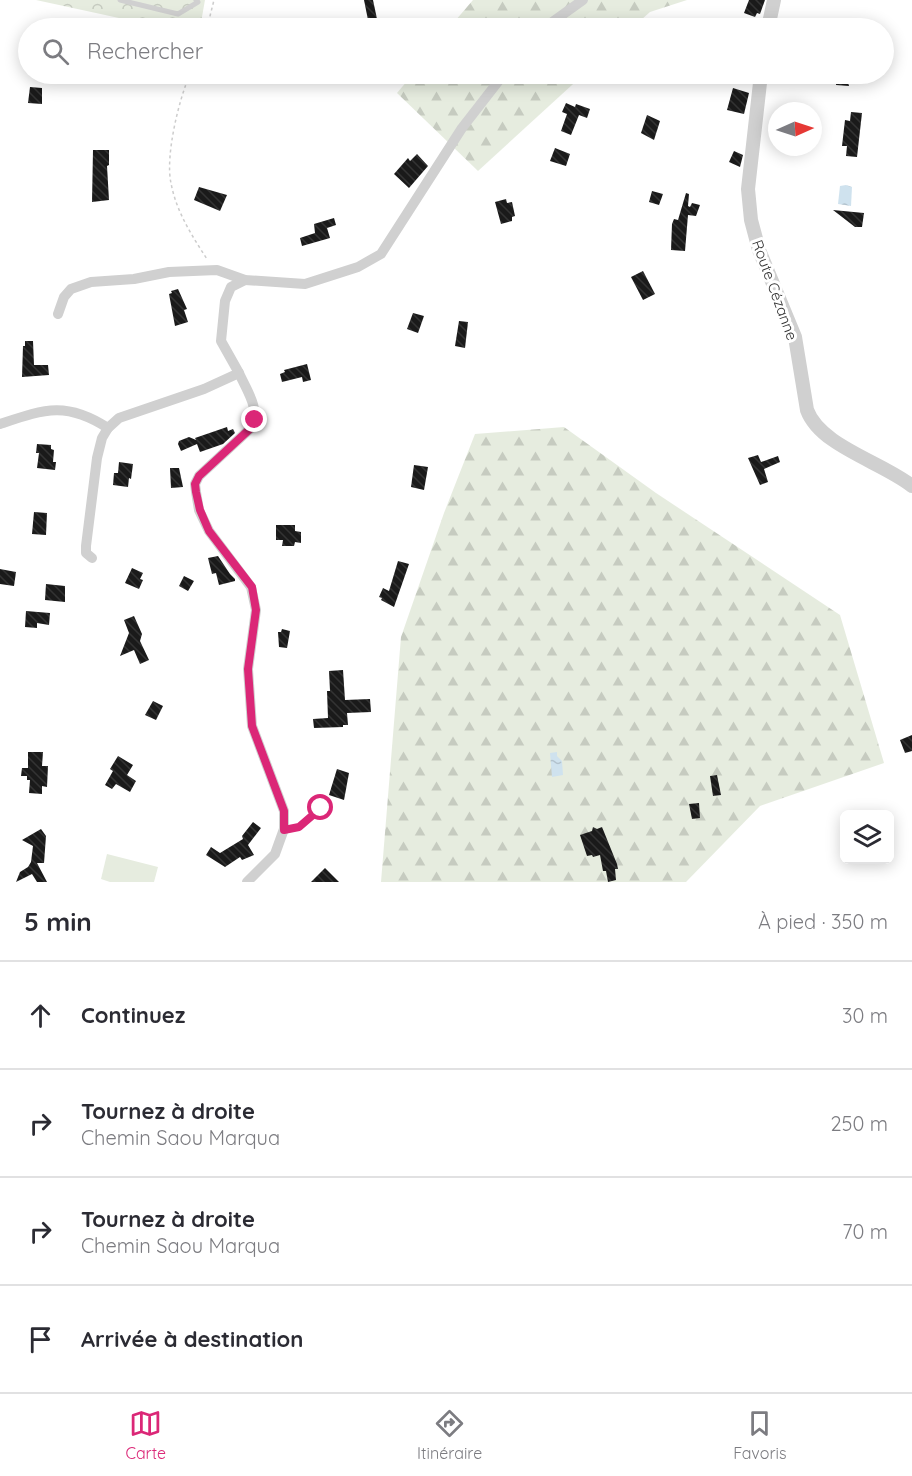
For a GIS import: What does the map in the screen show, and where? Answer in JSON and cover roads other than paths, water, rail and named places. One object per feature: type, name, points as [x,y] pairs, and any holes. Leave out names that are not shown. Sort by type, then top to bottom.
[{"type":"street","points":[[558,18],[583,0]]},
{"type":"street","points":[[770,18],[774,0]]},
{"type":"street","points":[[58,314],[64,297],[71,289],[85,283],[154,276],[169,272],[217,270],[244,280],[305,284],[358,267],[381,254],[462,128],[496,84]]},
{"type":"street","name":"Route Cézanne","points":[[760,84],[748,189],[751,220],[759,250],[795,337],[810,419],[826,436],[912,486]]},
{"type":"street","points":[[244,280],[231,287],[225,301],[221,341],[256,409],[255,420],[252,427],[199,476],[195,484],[200,510],[209,531],[252,587],[256,610],[248,669],[252,726],[284,811],[284,830],[275,854],[247,882]]},
{"type":"street","points":[[92,558],[86,553],[86,546],[97,458],[102,438],[108,428],[119,418],[204,389],[239,373]]},
{"type":"street","points":[[0,423],[37,412],[57,409],[79,412],[108,428]]},
{"type":"lane","points":[[120,0],[178,14],[198,0]]},
{"type":"water","points":[[840,186],[852,187],[851,206],[838,204]]},
{"type":"water","points":[[557,752],[557,756],[562,761],[563,775],[552,777],[550,753]]}]
